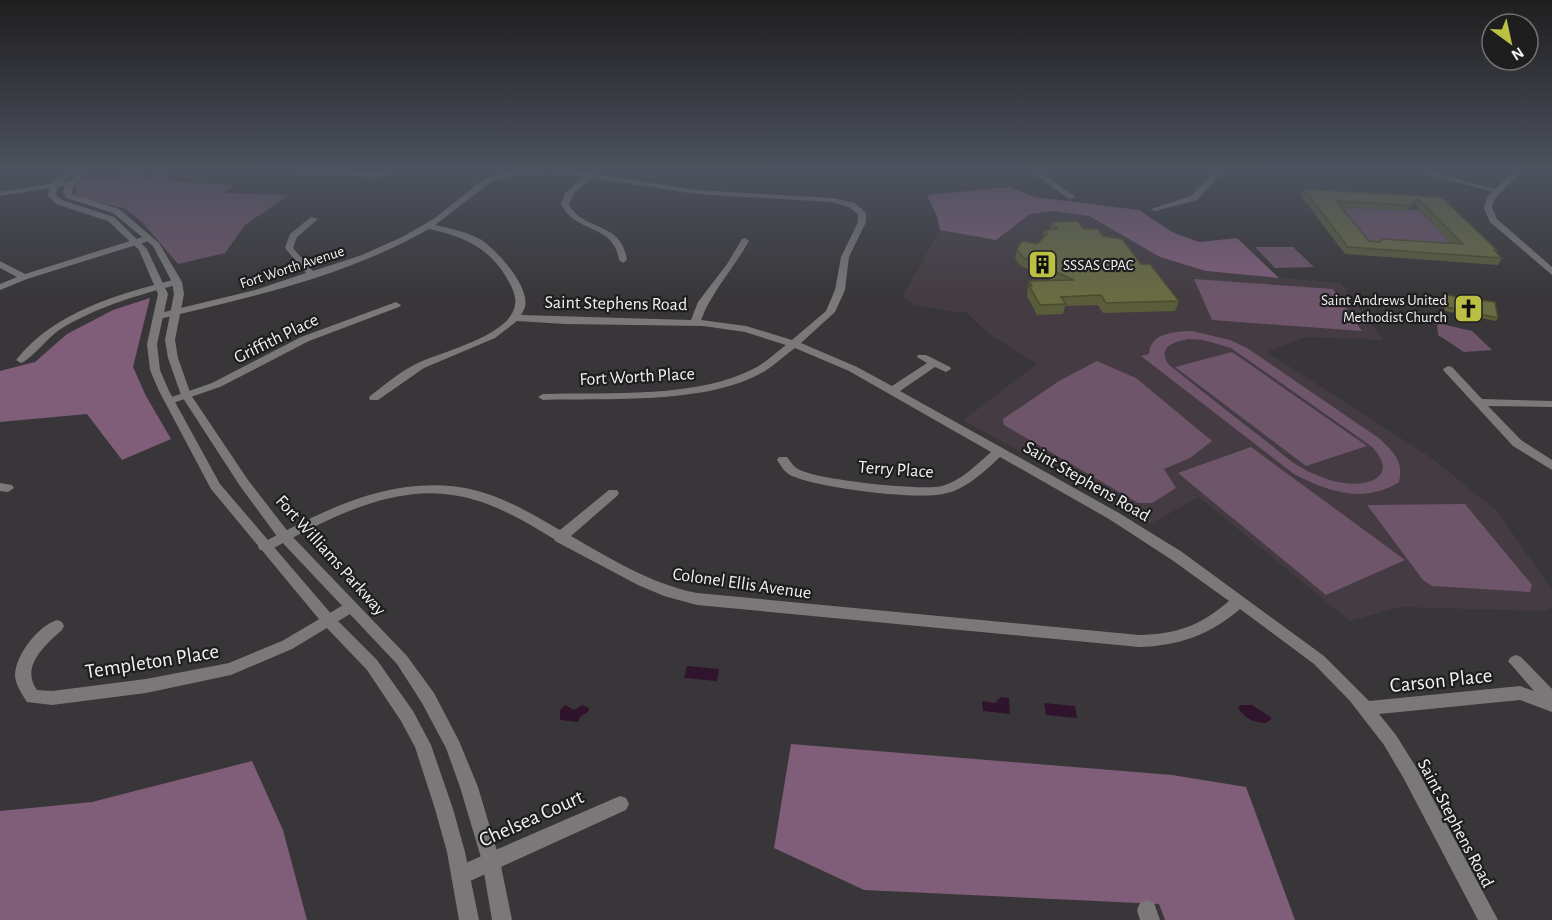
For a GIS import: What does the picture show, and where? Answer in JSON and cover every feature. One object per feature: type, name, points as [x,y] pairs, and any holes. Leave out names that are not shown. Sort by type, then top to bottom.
[{"type":"street","points":[[92,211],[105,215],[143,240],[156,245],[177,282]]},
{"type":"street","points":[[116,211],[143,240],[163,294],[152,344],[155,370],[215,486],[328,620],[372,665],[396,699],[423,745],[444,809],[461,874],[469,920]]},
{"type":"street","name":"Fort Worth Avenue","points":[[159,316],[237,298],[312,275],[376,252],[429,226],[452,211]]},
{"type":"street","points":[[570,211],[577,219],[612,236],[620,245],[623,260]]},
{"type":"street","name":"Fort Worth Avenue","points":[[794,344],[823,319],[838,297],[845,257],[862,222],[863,216],[860,211]]},
{"type":"street","points":[[1490,211],[1493,220],[1552,272]]},
{"type":"street","points":[[312,275],[289,248],[293,236],[314,219]]},
{"type":"street","points":[[374,398],[422,365],[481,341],[515,318],[520,305],[519,297],[497,255],[488,246],[469,237],[429,226]]},
{"type":"street","points":[[0,288],[24,277],[143,240]]},
{"type":"street","points":[[695,322],[703,302],[731,265],[745,241]]},
{"type":"street","points":[[0,264],[24,277]]},
{"type":"street","points":[[21,360],[32,346],[56,328],[97,307],[132,294],[157,280],[177,282]]},
{"type":"street","name":"Fort Williams Parkway","points":[[177,282],[179,294],[170,340],[177,374],[186,395],[244,483],[284,536],[402,660],[438,717],[469,788],[490,861],[502,920]]},
{"type":"street","name":"Griffith Place","points":[[170,401],[230,378],[305,339],[396,305]]},
{"type":"street","name":"Saint Stephens Road","points":[[515,318],[565,321],[695,322],[735,327],[794,344],[832,359],[892,390],[1123,521],[1177,556],[1319,660],[1367,708],[1410,773],[1488,920]]},
{"type":"street","name":"Fort Worth Place","points":[[543,397],[656,394],[706,389],[754,372],[794,344]]},
{"type":"street","points":[[922,357],[946,369]]},
{"type":"street","points":[[892,390],[934,363]]},
{"type":"street","points":[[1448,369],[1517,443],[1552,466]]},
{"type":"street","points":[[1479,402],[1552,404]]},
{"type":"street","name":"Terry Place","points":[[783,460],[795,473],[808,477],[930,492],[959,483],[1000,451]]},
{"type":"street","name":"Colonel Ellis Avenue","points":[[265,547],[304,525],[363,500],[398,490],[432,487],[458,489],[495,502],[642,582],[676,595],[767,606],[1148,641],[1183,637],[1209,626],[1238,602]]},
{"type":"street","points":[[560,537],[613,493]]},
{"type":"street","name":"Templeton Place","points":[[57,626],[34,645],[27,658],[23,675],[25,688],[33,697],[52,698],[146,686],[231,669],[287,645],[350,607]]},
{"type":"street","name":"Carson Place","points":[[1516,661],[1552,702]]},
{"type":"street","points":[[1520,693],[1529,675]]},
{"type":"street","name":"Carson Place","points":[[1367,708],[1520,693],[1552,702]]},
{"type":"street","name":"Chelsea Court","points":[[461,874],[620,804]]},
{"type":"shaded area","points":[[128,211],[266,211],[245,225],[225,253],[178,264],[142,222]]},
{"type":"shaded area","points":[[935,211],[1140,211],[1172,232],[1199,242],[1237,238],[1279,278],[1206,271],[1160,257],[1089,216],[1054,211],[1030,214],[996,240],[940,230]]},
{"type":"shaded area","points":[[1054,211],[1088,216],[1160,257],[1206,271],[1341,283],[1383,340],[1306,337],[1267,352],[1433,459],[1497,511],[1552,590],[1552,607],[1544,611],[1399,607],[1350,621],[1199,497],[1150,524],[963,420],[1037,364],[989,334],[966,312],[953,312],[912,304],[902,296],[940,230],[996,240],[1030,214]]},
{"type":"shaded area","points":[[1332,211],[1420,211],[1451,243],[1458,245],[1366,247]]},
{"type":"shaded area","points":[[1255,247],[1293,247],[1314,267],[1275,268]]},
{"type":"shaded area","points":[[1194,279],[1333,289],[1362,331],[1212,320]]},
{"type":"shaded area","points":[[150,298],[133,367],[146,396],[171,439],[122,460],[87,414],[0,422],[0,371],[35,362],[67,334],[113,310]]},
{"type":"shaded area","points":[[1437,323],[1472,331],[1492,350],[1464,352],[1438,335]]},
{"type":"shaded area","points":[[1192,331],[1230,340],[1247,348],[1380,439],[1397,458],[1400,468],[1399,482],[1373,493],[1359,494],[1320,486],[1294,474],[1141,356],[1149,354],[1154,341],[1159,337]],"holes":[[[1188,339],[1203,340],[1231,348],[1371,446],[1382,464],[1379,476],[1365,483],[1344,483],[1307,471],[1286,458],[1168,364],[1165,353],[1169,346]]]},
{"type":"shaded area","points":[[1232,352],[1367,446],[1306,466],[1175,367]]},
{"type":"shaded area","points":[[1097,361],[1136,378],[1212,441],[1190,458],[1164,469],[1176,488],[1152,503],[1138,503],[1004,425],[1003,419],[1059,381]]},
{"type":"shaded area","points":[[1251,447],[1405,560],[1326,595],[1178,473]]},
{"type":"shaded area","points":[[1465,504],[1532,585],[1530,592],[1432,586],[1423,580],[1367,505]]},
{"type":"shaded area","points":[[687,666],[719,669],[717,681],[684,678]]},
{"type":"shaded area","points":[[1001,697],[1009,698],[1010,714],[983,711],[982,701],[995,703]]},
{"type":"shaded area","points":[[1044,703],[1075,706],[1077,718],[1046,715]]},
{"type":"shaded area","points":[[565,705],[574,710],[582,705],[589,708],[589,711],[580,717],[578,722],[560,720],[560,710]]},
{"type":"shaded area","points":[[1240,705],[1252,705],[1272,718],[1266,723],[1254,721],[1240,712],[1238,708]]},
{"type":"shaded area","points":[[791,744],[1172,775],[1246,787],[1295,920],[1165,920],[1159,904],[864,890],[774,848]]},
{"type":"shaded area","points":[[252,761],[283,830],[307,920],[0,920],[0,811],[92,802]]},
{"type":"building","points":[[1321,211],[1344,211],[1369,241],[1380,242],[1383,239],[1463,244],[1430,211],[1456,211],[1497,250],[1494,250],[1502,258],[1348,247]]},
{"type":"building","points":[[1078,221],[1084,229],[1098,229],[1103,236],[1122,239],[1141,264],[1150,264],[1179,301],[1106,303],[1101,295],[1061,297],[1066,304],[1040,305],[1029,286],[1032,286],[1029,281],[1074,280],[1023,257],[1017,250],[1020,243],[1024,241],[1037,244],[1047,234],[1044,230],[1057,229],[1052,222]]},
{"type":"building","name":"Saint Andrews United Methodist Church","points":[[1445,294],[1481,303],[1481,300],[1495,302],[1498,318],[1447,307]]},
{"type":"place","name":"SSSAS CPAC","points":[[1042,265]]},
{"type":"place","name":"Saint Andrews United Methodist Church","points":[[1468,309]]}]
